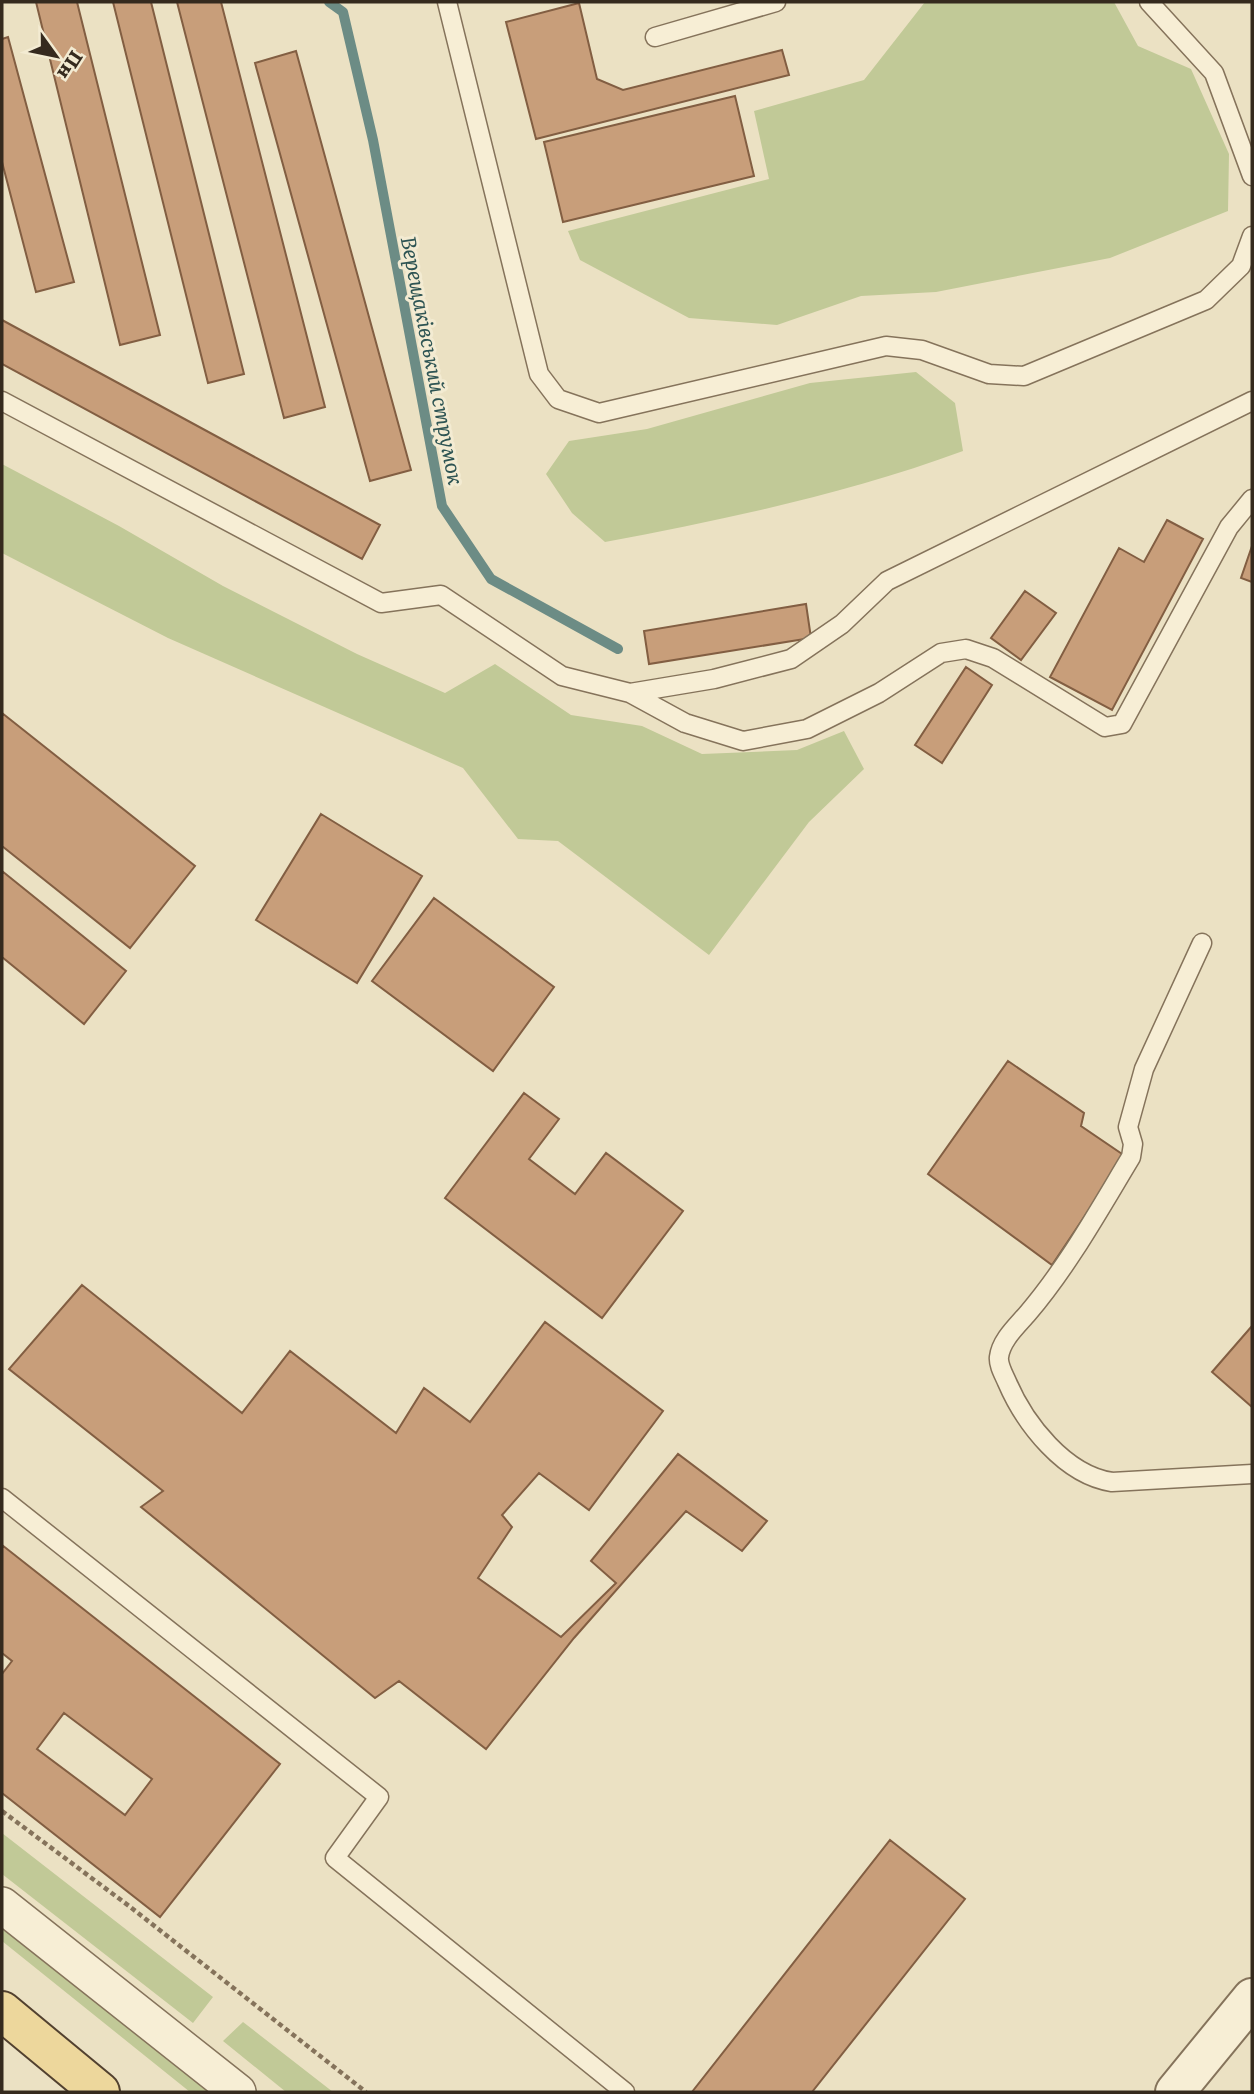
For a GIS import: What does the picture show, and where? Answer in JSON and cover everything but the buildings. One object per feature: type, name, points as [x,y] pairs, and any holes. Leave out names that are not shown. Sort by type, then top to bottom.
[{"type":"main road","points":[[2,2011],[100,2092]]},
{"type":"street","points":[[2,1905],[239,2092]]},
{"type":"street","points":[[1175,2092],[1252,1998]]},
{"type":"lane","points":[[447,2],[539,374],[558,399],[599,413],[886,346],[922,350],[989,374],[1024,376],[1206,300],[1241,266],[1252,236]]},
{"type":"lane","points":[[654,37],[776,2]]},
{"type":"lane","points":[[1149,2],[1214,73],[1252,176]]},
{"type":"lane","points":[[2,401],[381,603],[442,595],[562,676],[630,694],[685,723],[743,741],[807,729],[879,693],[941,653],[966,649],[993,658],[1105,727],[1122,724],[1229,527],[1252,499]]},
{"type":"lane","points":[[630,694],[714,679],[791,659],[842,624],[887,581],[1252,401]]},
{"type":"lane","points":[[1202,943],[1144,1069],[1128,1127],[1133,1144],[1132,1157],[1050,1287],[1003,1343],[998,1360],[1012,1393],[1038,1434],[1077,1469],[1093,1479],[1112,1482],[1252,1474]]},
{"type":"lane","points":[[2,1498],[379,1797],[335,1858],[625,2092]]},
{"type":"path","points":[[2,1811],[129,1906],[366,2092]]},
{"type":"green space","points":[[925,2],[1114,2],[1138,46],[1191,69],[1229,154],[1228,211],[1110,258],[936,292],[861,296],[777,325],[689,318],[580,260],[568,231],[769,179],[754,111],[864,80]]},
{"type":"green space","points":[[916,372],[955,403],[963,451],[831,493],[605,542],[572,513],[546,474],[569,441],[647,429],[810,383]]},
{"type":"green space","points":[[2,464],[119,526],[223,586],[357,654],[445,693],[495,664],[571,715],[642,726],[702,754],[797,750],[844,731],[864,769],[809,822],[709,955],[558,841],[518,839],[463,768],[168,638],[2,553]]},
{"type":"green space","points":[[2,1833],[213,1997],[193,2023],[2,1874]]},
{"type":"green space","points":[[2,1918],[221,2092],[190,2092],[2,1941]]},
{"type":"green space","points":[[243,2022],[333,2092],[286,2092],[223,2041]]},
{"type":"waterway","name":"Верещаківський струмок","points":[[329,2],[343,12],[373,140],[442,506],[491,579],[618,649]]}]
